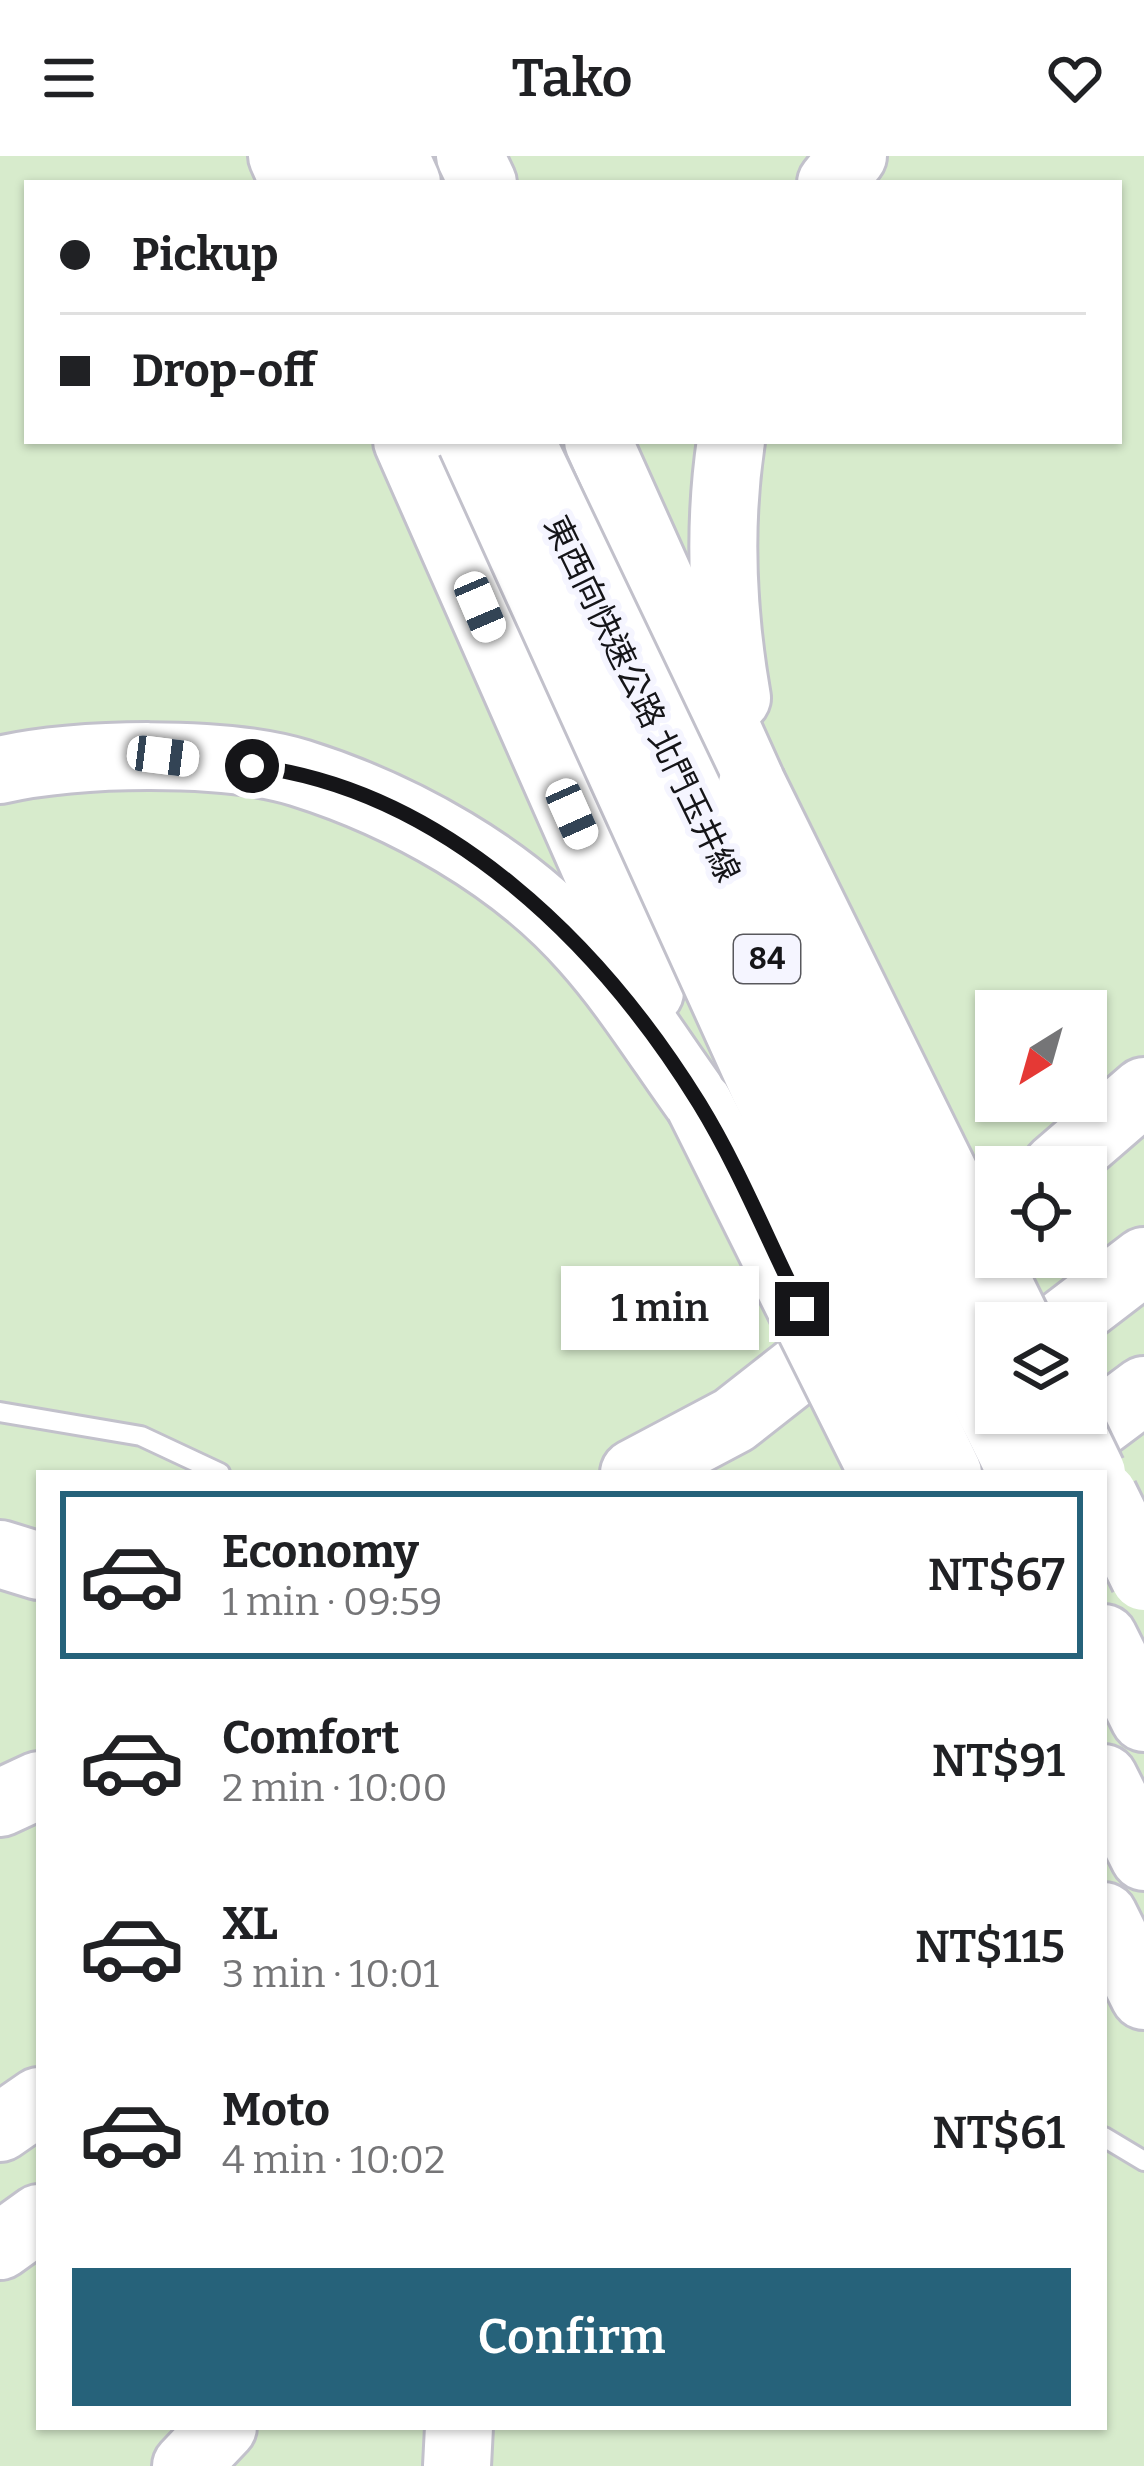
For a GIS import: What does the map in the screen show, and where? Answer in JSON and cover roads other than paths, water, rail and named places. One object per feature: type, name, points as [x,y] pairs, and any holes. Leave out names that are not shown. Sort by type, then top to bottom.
[{"type":"highway","points":[[834,180],[853,156]]},
{"type":"highway","points":[[408,444],[699,1104],[882,1470]]},
{"type":"highway","name":"東西向快速公路 北門玉井線","points":[[472,444],[754,1065],[948,1470]]},
{"type":"highway","name":"東西向快速公路 北門玉井線","points":[[522,444],[796,1019],[1021,1470]]},
{"type":"highway","points":[[599,444],[752,784],[1008,1302]]},
{"type":"highway","points":[[731,444],[723,492],[723,620],[752,784]]},
{"type":"highway","points":[[0,770],[40,760],[163,756],[297,772],[408,818],[510,880],[585,948],[699,1104]]},
{"type":"highway","points":[[1080,1146],[1144,1091]]},
{"type":"highway","points":[[639,1470],[734,1420],[975,1231]]},
{"type":"highway","points":[[1090,1302],[1144,1261]]},
{"type":"highway","points":[[870,1470],[975,1390]]},
{"type":"highway","points":[[1037,1470],[1144,1390]]},
{"type":"highway","points":[[1074,1434],[1092,1470]]},
{"type":"highway","points":[[1107,1502],[1144,1577]]},
{"type":"highway","points":[[0,1554],[36,1565]]},
{"type":"highway","points":[[1107,1596],[1144,1567]]},
{"type":"highway","points":[[1107,1644],[1144,1718]]},
{"type":"highway","points":[[1107,1784],[1144,1857]]},
{"type":"highway","points":[[0,1803],[36,1786]]},
{"type":"highway","points":[[1107,1922],[1144,1996]]},
{"type":"highway","points":[[0,2128],[36,2103]]},
{"type":"highway","points":[[0,2246],[36,2220]]},
{"type":"highway","points":[[187,2466],[220,2430]]},
{"type":"highway","points":[[457,2466],[459,2430]]},
{"type":"lane","points":[[0,1412],[141,1436],[214,1470]]},
{"type":"lane","points":[[1107,2139],[1144,2161]]}]
